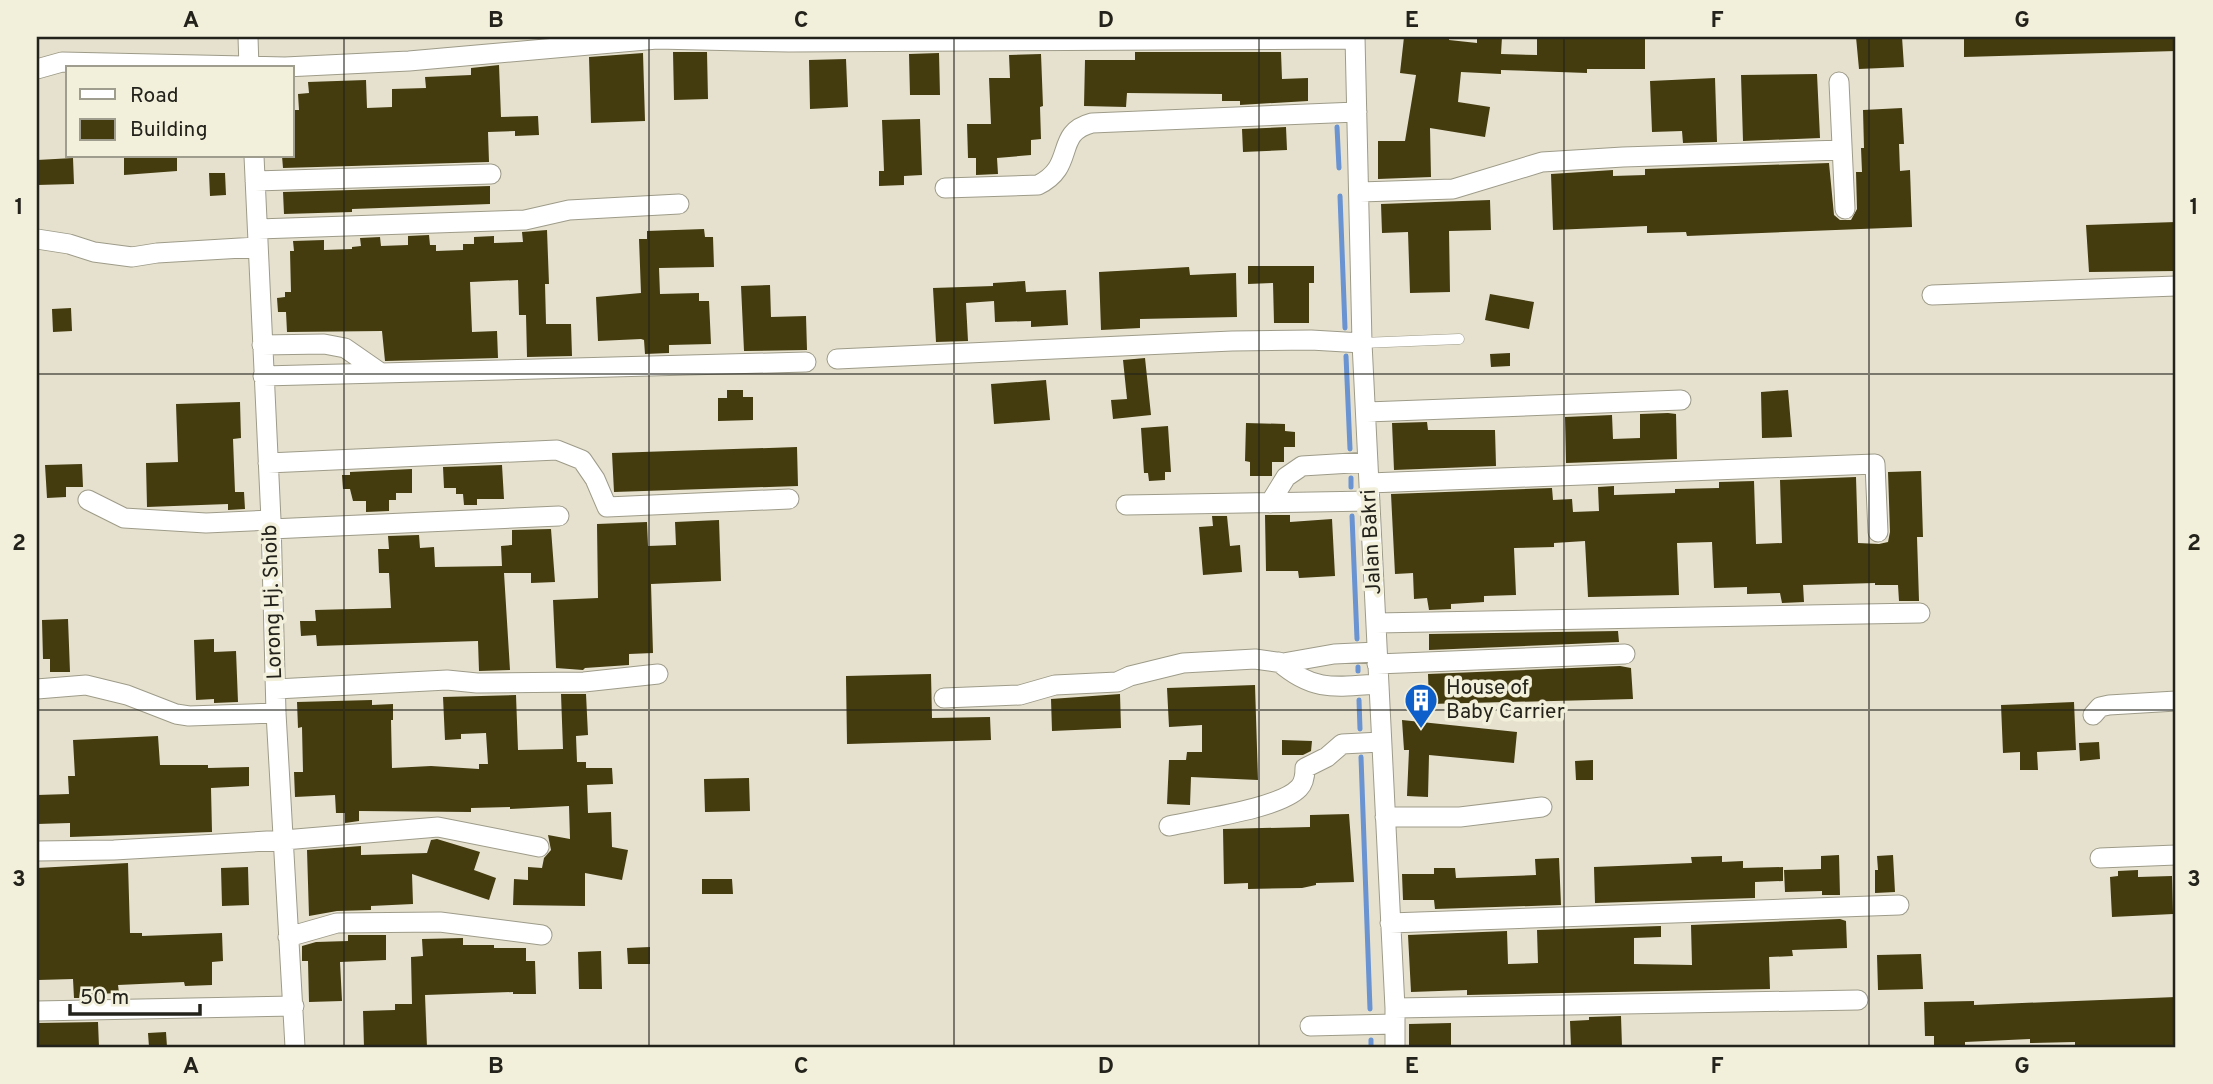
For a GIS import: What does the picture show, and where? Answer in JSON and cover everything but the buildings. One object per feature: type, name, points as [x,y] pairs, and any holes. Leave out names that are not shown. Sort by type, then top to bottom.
[{"type":"street","points":[[248,37],[249,66]]},
{"type":"street","points":[[294,66],[409,61],[657,39],[789,42],[1355,38]]},
{"type":"street","name":"Jalan Bakri","points":[[1355,38],[1362,343],[1395,1047]]},
{"type":"street","points":[[37,69],[62,62],[187,66]]},
{"type":"street","points":[[1839,82],[1844,209]]},
{"type":"street","points":[[945,188],[1038,185],[1051,179],[1059,168],[1070,136],[1081,126],[1093,123],[1357,112]]},
{"type":"street","points":[[1360,192],[1453,189],[1542,162],[1842,150]]},
{"type":"street","name":"Lorong Hj. Shoib","points":[[254,158],[271,525],[276,713],[295,1047]]},
{"type":"street","points":[[255,181],[491,174]]},
{"type":"street","points":[[37,240],[132,257],[209,249],[258,238],[525,220],[569,210],[679,204]]},
{"type":"street","points":[[1931,295],[2176,286]]},
{"type":"street","points":[[837,359],[1232,341],[1311,340],[1362,343]]},
{"type":"street","points":[[262,345],[324,344],[345,348],[381,373]]},
{"type":"street","points":[[263,376],[806,362]]},
{"type":"street","points":[[1367,412],[1681,400]]},
{"type":"street","points":[[268,463],[557,450],[582,460],[595,479],[607,507],[789,499]]},
{"type":"street","points":[[1270,503],[1286,477],[1302,466],[1368,462]]},
{"type":"street","points":[[1126,505],[1270,503],[1370,492],[1875,464],[1878,532]]},
{"type":"street","points":[[88,500],[124,518],[206,523],[271,525],[559,516]]},
{"type":"street","points":[[1376,623],[1920,613]]},
{"type":"street","points":[[944,698],[1020,695],[1055,684],[1117,682],[1130,676],[1183,663],[1255,659],[1279,662],[1334,654],[1377,658],[1625,654]]},
{"type":"street","points":[[1279,662],[1310,683],[1327,687],[1378,684]]},
{"type":"street","points":[[276,689],[447,680],[477,683],[584,682],[659,674]]},
{"type":"street","points":[[37,689],[86,685],[127,695],[176,714],[189,716],[276,713]]},
{"type":"street","points":[[2093,715],[2100,707],[2109,705],[2176,701]]},
{"type":"street","points":[[1169,826],[1278,802],[1300,788],[1305,768],[1327,757],[1342,744],[1381,742]]},
{"type":"street","points":[[1385,817],[1460,817],[1542,807]]},
{"type":"street","points":[[37,851],[114,850],[284,840],[438,827],[539,847]]},
{"type":"street","points":[[2100,858],[2176,855]]},
{"type":"street","points":[[1390,923],[1899,905]]},
{"type":"street","points":[[288,937],[337,923],[363,922],[440,922],[542,934]]},
{"type":"street","points":[[1310,1026],[1395,1016],[1858,1000]]},
{"type":"street","points":[[37,1011],[294,1006]]},
{"type":"lane","points":[[1362,343],[1460,339]]},
{"type":"waterway","points":[[1337,127],[1339,168]]},
{"type":"waterway","points":[[1340,196],[1345,328]]},
{"type":"waterway","points":[[1346,356],[1350,449]]},
{"type":"waterway","points":[[1351,478],[1351,487]]},
{"type":"waterway","points":[[1352,516],[1357,639]]},
{"type":"waterway","points":[[1359,700],[1360,729]]},
{"type":"waterway","points":[[1361,757],[1370,1009]]},
{"type":"waterway","points":[[1371,1040],[1371,1047]]},
{"type":"place","name":"House of Baby Carrier","points":[[1421,730]]}]
